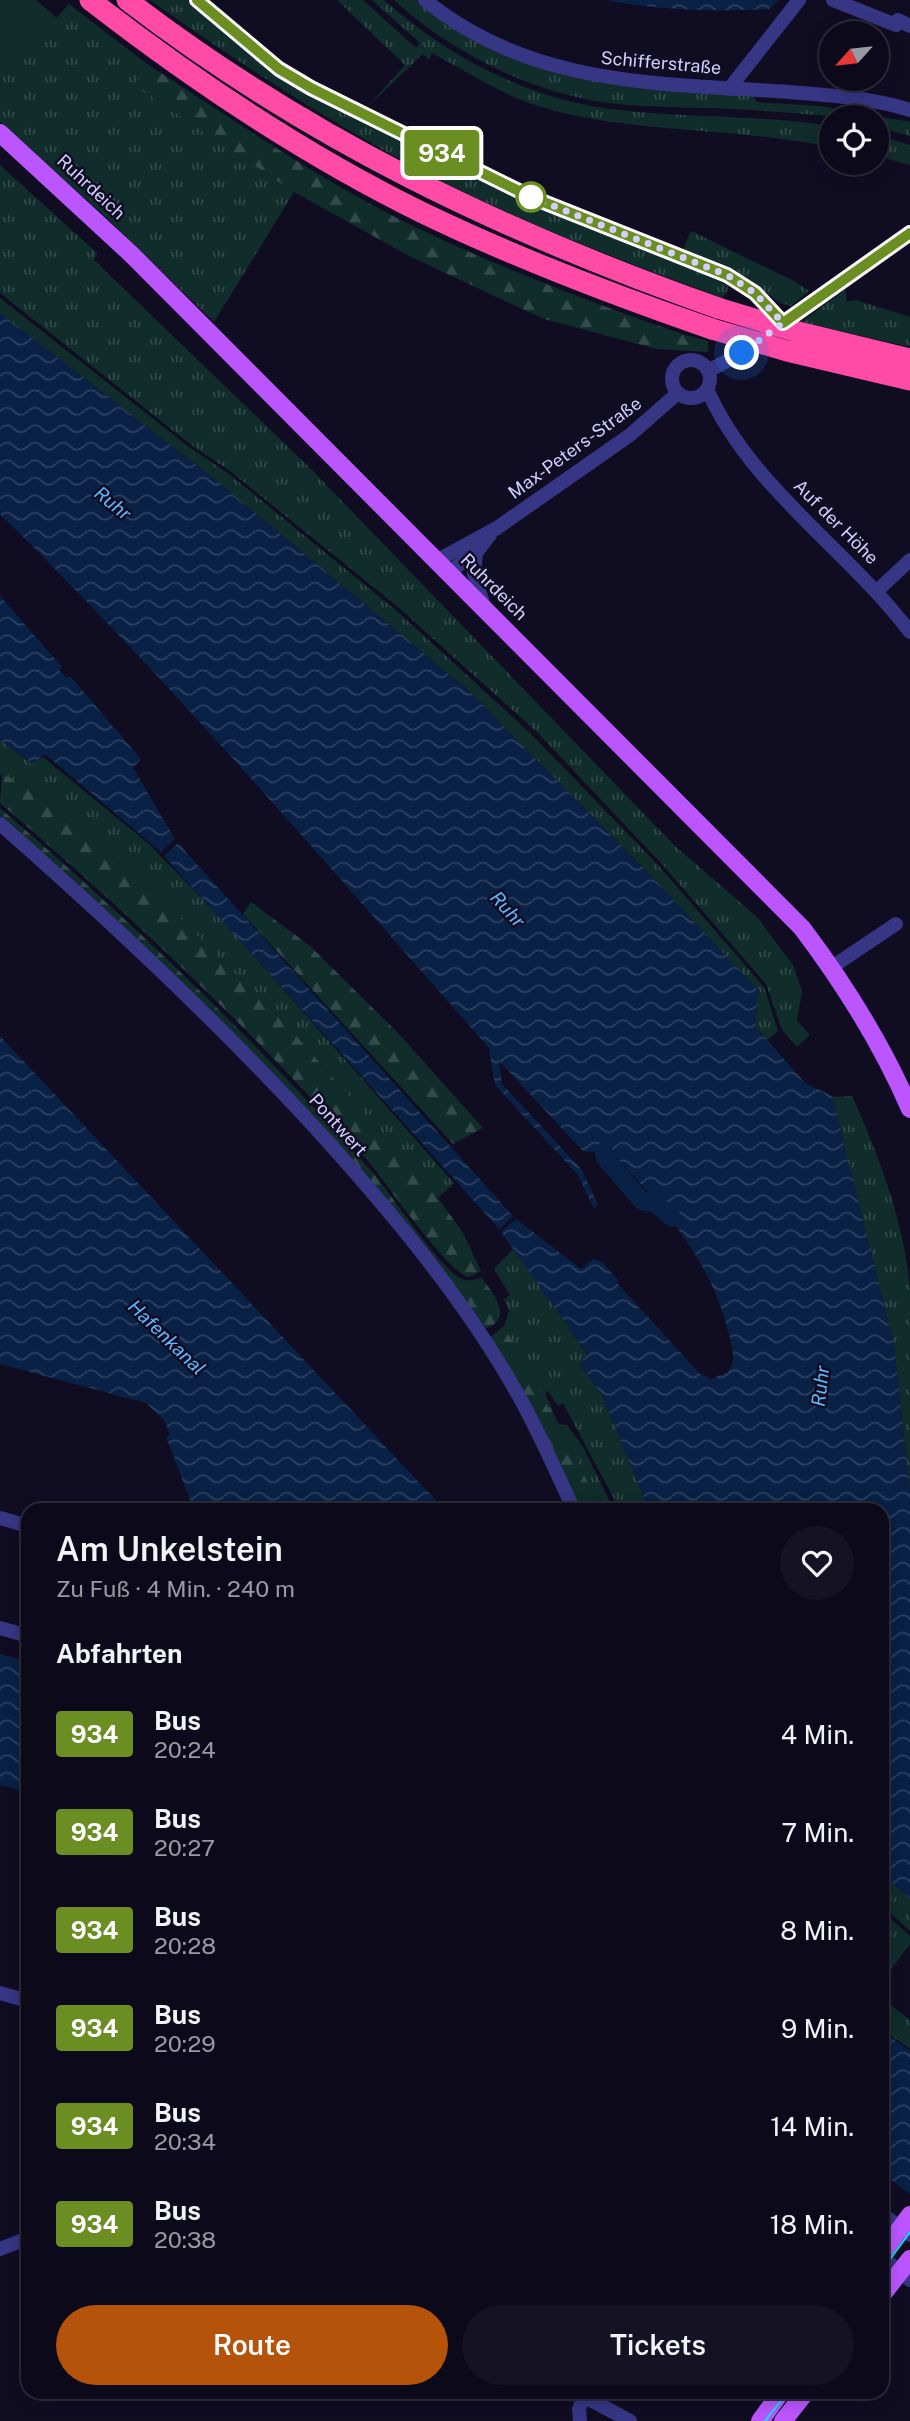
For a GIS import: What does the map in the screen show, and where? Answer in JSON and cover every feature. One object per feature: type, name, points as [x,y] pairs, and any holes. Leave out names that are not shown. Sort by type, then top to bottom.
[{"type":"highway","points":[[90,0],[216,92],[304,148],[419,211],[611,295],[715,319],[794,331],[910,359]]},
{"type":"highway","points":[[127,0],[219,67],[316,128],[429,189],[523,234],[787,351],[910,380]]},
{"type":"main road","name":"Ruhrdeich","points":[[0,133],[130,253],[802,928],[832,967],[885,1057],[910,1109]]},
{"type":"main road","points":[[889,2244],[910,2215]]},
{"type":"main road","points":[[889,2288],[907,2271]]},
{"type":"main road","points":[[760,2421],[776,2399]]},
{"type":"main road","points":[[783,2421],[800,2399]]},
{"type":"street","points":[[197,0],[279,69],[311,88],[531,197],[727,275],[755,293],[783,323]]},
{"type":"street","name":"Schifferstraße","points":[[425,0],[472,32],[549,65],[616,80],[731,86],[848,98],[910,110]]},
{"type":"street","name":"Schifferstraße","points":[[731,86],[799,0]]},
{"type":"street","points":[[833,0],[896,25],[898,20],[910,26]]},
{"type":"street","points":[[708,371],[694,360],[681,362],[671,378],[678,393],[701,393],[708,371],[742,353],[910,233]]},
{"type":"street","name":"Max-Peters-Straße","points":[[444,566],[629,435],[678,393]]},
{"type":"street","name":"Auf der Höhe","points":[[701,393],[768,481],[878,590],[910,632]]},
{"type":"street","name":"Max-Peters-Straße","points":[[444,566],[476,553],[493,531]]},
{"type":"street","points":[[476,553],[474,574],[484,606]]},
{"type":"street","points":[[878,590],[910,560]]},
{"type":"street","name":"Pontwert","points":[[0,824],[228,1034],[360,1178],[413,1241],[488,1347],[521,1400],[571,1503]]},
{"type":"street","points":[[832,967],[896,924]]},
{"type":"street","points":[[0,1518],[21,1524]]},
{"type":"street","points":[[0,1628],[21,1634]]},
{"type":"street","points":[[0,1993],[21,1999]]},
{"type":"street","points":[[889,2219],[910,2235]]},
{"type":"street","points":[[0,2249],[21,2241]]},
{"type":"street","points":[[889,2254],[907,2271]]},
{"type":"street","points":[[580,2399],[580,2421]]},
{"type":"street","points":[[589,2399],[630,2421]]},
{"type":"green space","points":[[0,0],[36,0],[57,18],[0,80]]},
{"type":"green space","points":[[150,0],[190,0],[275,73],[724,281],[728,286],[727,292],[722,298],[612,256],[539,227],[433,177],[288,93]]},
{"type":"green space","points":[[337,0],[363,0],[416,48],[420,43],[372,0],[384,0],[409,21],[463,58],[522,86],[553,97],[618,110],[819,125],[819,145],[576,116],[513,97],[432,53],[429,60],[423,54],[367,107],[405,65]]},
{"type":"green space","points":[[394,0],[418,0],[437,15],[508,54],[753,94],[756,102],[819,106],[819,115],[617,104],[556,92],[526,82],[470,55],[418,20]]},
{"type":"green space","points":[[69,4],[147,64],[136,86],[294,192],[214,322],[109,220],[0,122],[0,80]]},
{"type":"green space","points":[[147,64],[281,151],[349,192],[419,229],[551,286],[708,341],[708,352],[657,349],[544,319],[411,257],[294,192],[135,86]]},
{"type":"green space","points":[[889,118],[910,122],[910,136],[889,130]]},
{"type":"green space","points":[[889,139],[910,145],[910,165],[889,159]]},
{"type":"green space","points":[[0,165],[97,253],[94,260],[310,468],[675,846],[757,917],[793,965],[802,991],[797,1021],[810,1035],[797,1047],[782,1030],[766,984],[661,863],[537,732],[398,607],[230,471],[190,444],[0,293]]},
{"type":"green space","points":[[691,231],[796,282],[809,291],[791,306],[780,303],[731,267],[683,249]]},
{"type":"green space","points":[[845,290],[847,302],[856,300],[910,317],[910,347],[801,322]]},
{"type":"green space","points":[[0,298],[189,447],[229,474],[398,612],[532,735],[658,865],[764,987],[778,1031],[767,1040],[755,1026],[758,991],[657,882],[467,689],[218,482],[0,313]]},
{"type":"green space","points":[[0,740],[32,764],[43,757],[150,845],[214,911],[454,1183],[438,1198],[292,1031],[146,884],[18,781],[2,774],[0,776]]},
{"type":"green space","points":[[2,774],[18,781],[146,884],[292,1031],[438,1198],[463,1233],[481,1271],[469,1277],[459,1272],[433,1245],[369,1162],[237,1021],[97,888],[0,803]]},
{"type":"green space","points":[[0,808],[146,939],[286,1078],[374,1174],[442,1263],[462,1279],[482,1278],[499,1306],[500,1313],[493,1325],[484,1329],[308,1112],[231,1030],[0,818]]},
{"type":"green space","points":[[251,902],[310,946],[399,1034],[483,1128],[453,1144],[243,914]]},
{"type":"green space","points":[[852,1096],[872,1142],[897,1215],[907,1265],[910,1290],[910,1492],[894,1345],[832,1097]]},
{"type":"green space","points":[[515,1247],[588,1356],[579,1363],[602,1395],[646,1503],[616,1503],[563,1403],[558,1406],[548,1391],[545,1394],[559,1424],[567,1425],[583,1447],[611,1503],[598,1503],[504,1326],[509,1311],[504,1299],[510,1295],[494,1269]]},
{"type":"green space","points":[[504,1326],[598,1503],[577,1503],[489,1338]]},
{"type":"green space","points":[[889,1880],[910,1899],[910,1931],[889,1912]]},
{"type":"green space","points":[[889,1917],[910,1936],[910,1944],[889,1972]]},
{"type":"green space","points":[[889,2004],[910,2020],[910,2049],[889,2034]]},
{"type":"water","points":[[605,0],[779,0],[769,9],[727,10],[666,8]]},
{"type":"water","name":"Ruhr","points":[[0,313],[218,482],[467,689],[657,882],[759,991],[755,1026],[805,1083],[832,1096],[894,1345],[910,1492],[910,1899],[889,1880],[889,1503],[646,1503],[602,1395],[579,1363],[588,1355],[501,1232],[516,1219],[581,1269],[594,1259],[602,1262],[618,1280],[617,1283],[699,1373],[711,1379],[728,1372],[731,1367],[731,1341],[709,1280],[682,1234],[612,1153],[583,1151],[499,1061],[502,1084],[582,1170],[598,1205],[594,1209],[578,1175],[495,1085],[489,1048],[188,710],[0,514]]},
{"type":"water","points":[[0,596],[62,667],[59,670],[67,678],[70,676],[141,759],[133,768],[175,839],[161,852],[45,754],[33,764],[0,740]]},
{"type":"water","points":[[178,843],[513,1216],[499,1229],[164,856]]},
{"type":"water","name":"Hafenkanal","points":[[0,1036],[438,1503],[191,1503],[166,1437],[170,1435],[164,1420],[146,1403],[0,1364]]},
{"type":"water","points":[[0,1654],[21,1660],[21,1791],[0,1785]]},
{"type":"water","points":[[889,2035],[910,2051],[910,2194],[889,2178]]},
{"type":"waterway","points":[[604,1152],[605,1158],[642,1201],[656,1204],[672,1218]]},
{"type":"tram line","points":[[889,2260],[910,2232]]},
{"type":"tram line","points":[[765,2421],[782,2399]]},
{"type":"bus line","name":"934","points":[[197,0],[279,69],[311,88],[531,197],[660,246],[727,275],[755,293],[783,323],[910,233]]},
{"type":"route","points":[[531,197],[681,254],[727,275],[755,293],[783,323],[742,353]]}]
